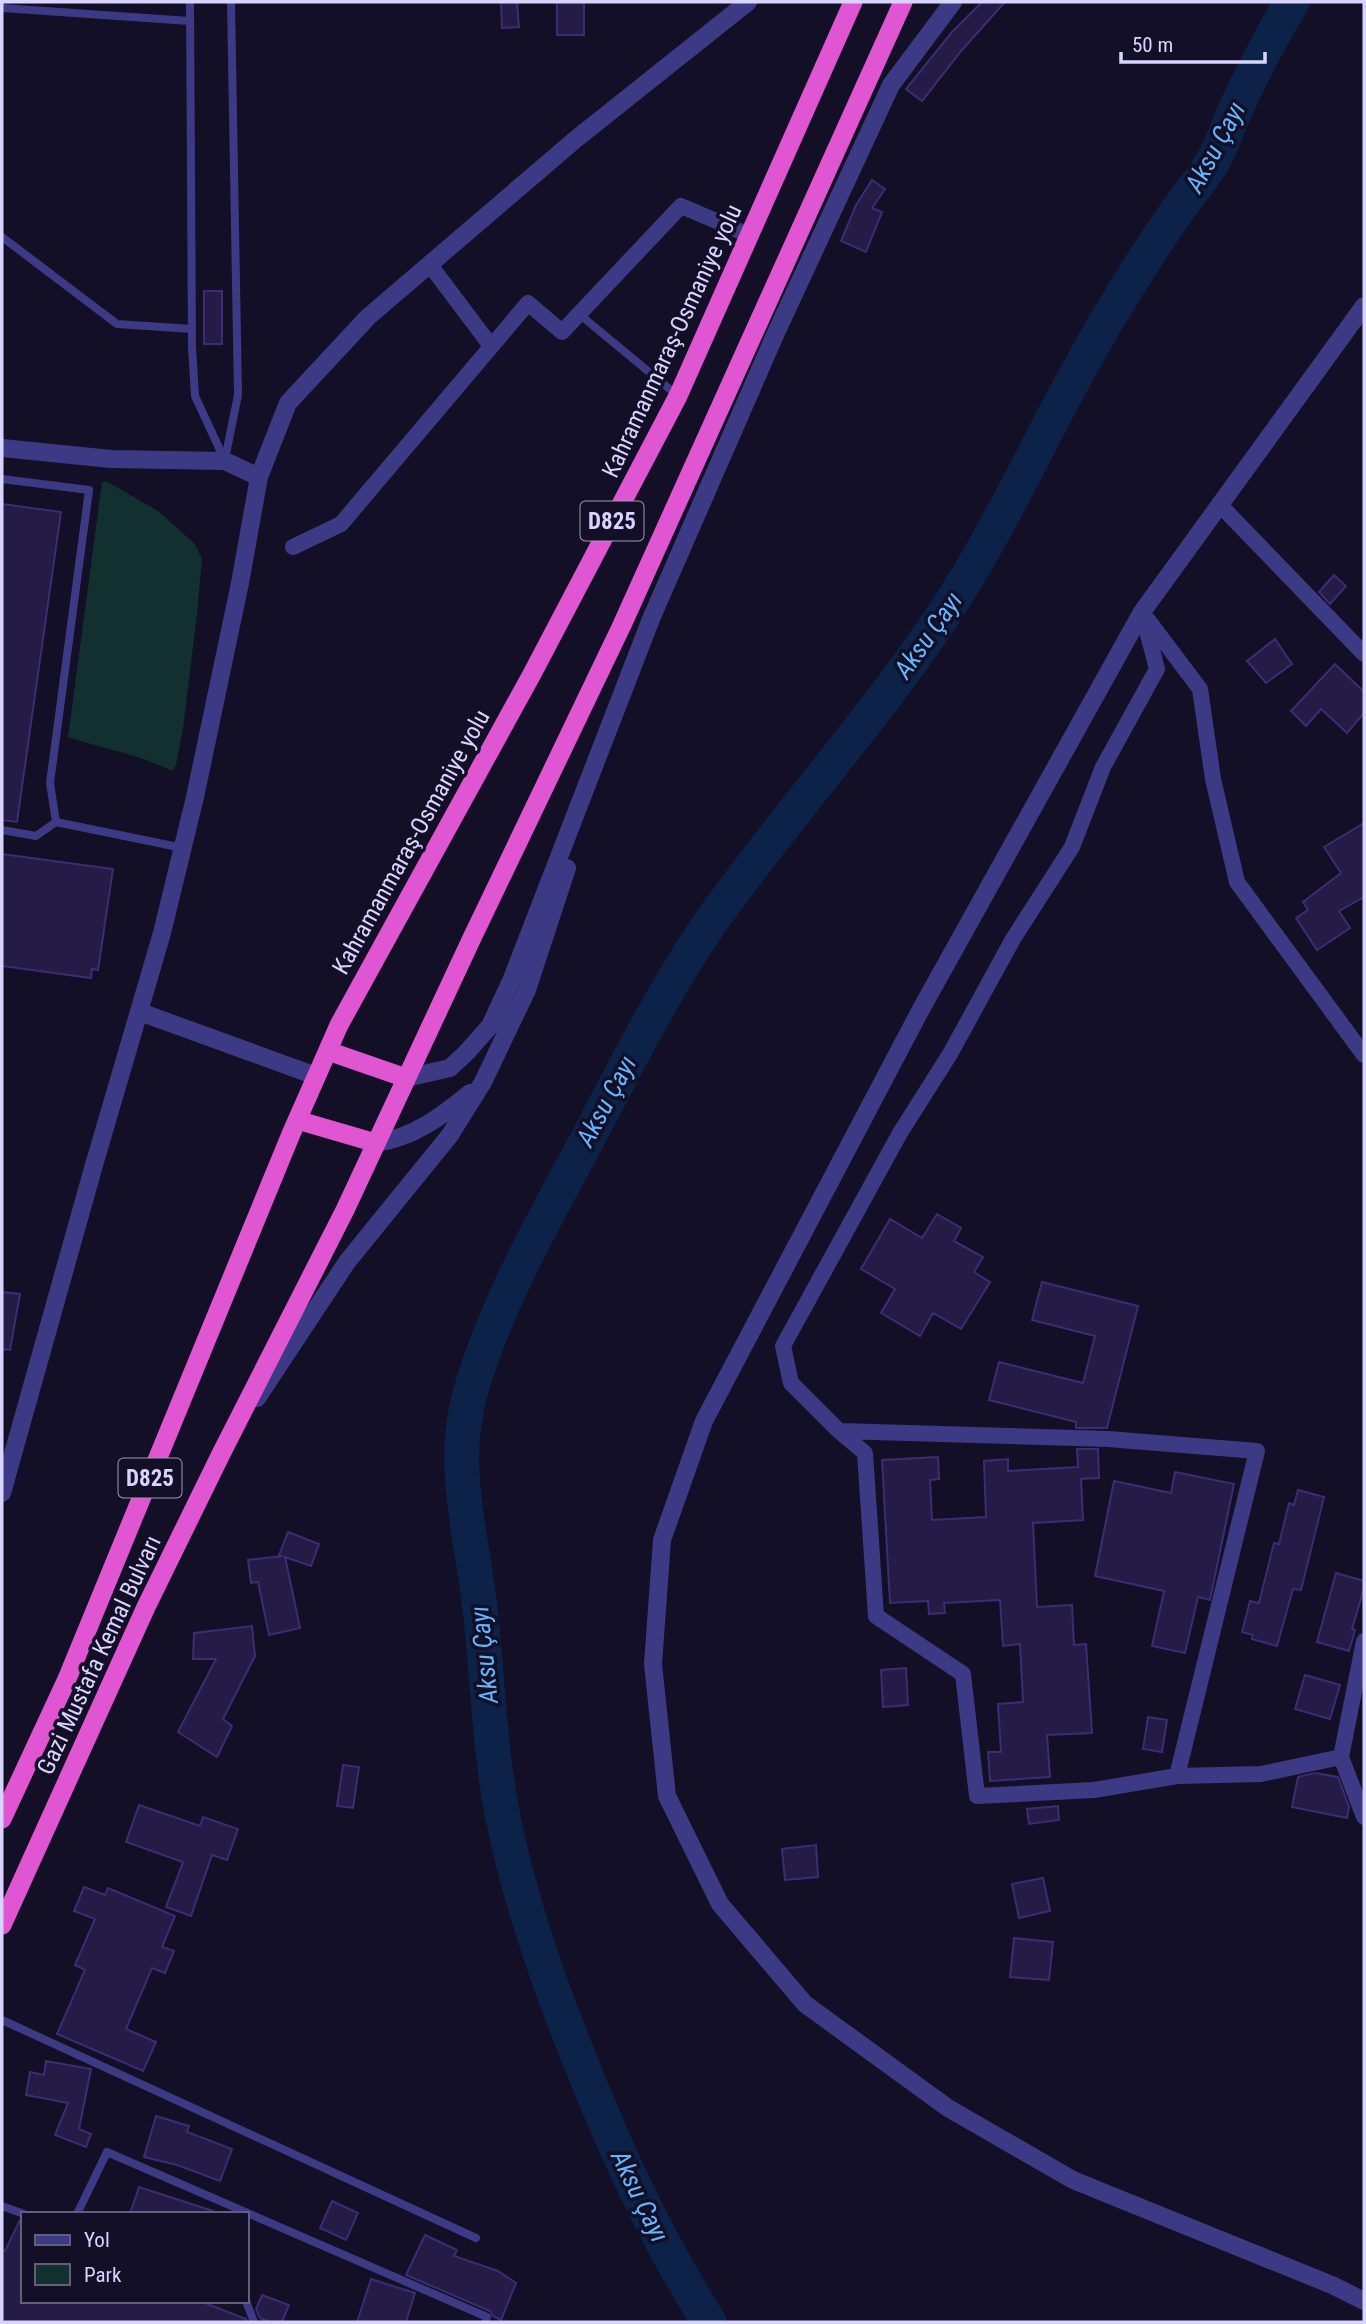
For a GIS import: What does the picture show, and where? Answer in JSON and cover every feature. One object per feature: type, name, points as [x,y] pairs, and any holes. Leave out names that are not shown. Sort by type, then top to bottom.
[{"type":"highway","name":"Kahramanmaraş-Osmaniye yolu","points":[[339,1025],[532,674],[678,396],[853,2]]},
{"type":"highway","name":"Gazi Mustafa Kemal Bulvarı","points":[[2,1925],[146,1607],[376,1143],[622,625],[903,2]]},
{"type":"highway","name":"Gazi Mustafa Kemal Bulvarı","points":[[2,1819],[67,1679],[294,1127],[339,1025]]},
{"type":"highway","points":[[328,1051],[406,1078]]},
{"type":"highway","points":[[294,1127],[376,1143]]},
{"type":"street","points":[[2,1493],[6,1465],[162,933],[240,583],[259,477],[288,403],[368,317],[576,139],[748,2]]},
{"type":"street","points":[[406,1078],[450,1068],[490,1026],[512,981],[651,619],[775,335],[891,85],[953,2]]},
{"type":"street","points":[[293,547],[341,524],[528,303],[562,332],[681,206],[749,235]]},
{"type":"street","points":[[430,265],[491,346]]},
{"type":"street","points":[[1364,306],[1142,612],[920,1011],[704,1421],[662,1539],[653,1664],[667,1797],[720,1904],[805,2004],[937,2100],[1073,2180],[1332,2285],[1364,2301]]},
{"type":"street","points":[[2,447],[111,459],[225,461],[259,477]]},
{"type":"street","points":[[1220,505],[1364,654]]},
{"type":"street","points":[[1142,612],[1200,689],[1213,779],[1237,882],[1364,1055]]},
{"type":"street","points":[[1142,612],[1157,669],[1103,767],[1072,847],[1013,939],[950,1054],[900,1133],[783,1346],[791,1383],[865,1453],[876,1616],[963,1674],[978,1796],[1094,1790],[1177,1776],[1261,1774],[1341,1757]]},
{"type":"street","points":[[221,1454],[347,1262],[450,1135],[483,1082],[527,990],[635,663]]},
{"type":"street","points":[[139,1012],[316,1076]]},
{"type":"street","points":[[376,1143],[408,1134],[443,1116],[483,1082]]},
{"type":"street","points":[[839,1431],[1108,1439],[1257,1451],[1177,1776]]},
{"type":"street","points":[[1364,1641],[1341,1757],[1364,1817]]},
{"type":"lane","points":[[190,2],[192,329],[195,396],[225,461]]},
{"type":"lane","points":[[225,461],[238,395],[231,2]]},
{"type":"lane","points":[[2,8],[190,21]]},
{"type":"lane","points":[[2,237],[117,324],[192,329]]},
{"type":"lane","points":[[579,314],[678,396]]},
{"type":"lane","points":[[2,479],[89,490],[50,783],[56,822]]},
{"type":"lane","points":[[2,830],[36,836],[56,822],[183,848]]},
{"type":"lane","points":[[2,2020],[476,2238]]},
{"type":"lane","points":[[78,2212],[107,2152],[245,2212]]},
{"type":"lane","points":[[2,2206],[21,2213]]},
{"type":"lane","points":[[248,2213],[487,2317],[485,2322]]},
{"type":"lane","points":[[247,2303],[254,2322]]},
{"type":"green space","points":[[106,481],[158,511],[195,544],[202,559],[183,729],[176,765],[172,771],[133,756],[68,737],[102,482]]},
{"type":"building","points":[[501,2],[517,2],[519,27],[502,28]]},
{"type":"building","points":[[557,2],[584,2],[584,35],[557,35]]},
{"type":"building","points":[[982,2],[1005,2],[962,50],[922,101],[906,89],[952,32]]},
{"type":"building","points":[[872,180],[885,189],[872,208],[882,212],[866,252],[841,241],[856,205]]},
{"type":"building","points":[[204,291],[222,291],[222,344],[204,344]]},
{"type":"building","points":[[2,504],[61,512],[17,822],[2,820]]},
{"type":"building","points":[[1334,575],[1346,586],[1330,604],[1319,592]]},
{"type":"building","points":[[1275,639],[1292,664],[1266,683],[1247,661]]},
{"type":"building","points":[[1335,664],[1364,692],[1364,713],[1347,733],[1321,709],[1306,726],[1291,711]]},
{"type":"building","points":[[1364,823],[1364,897],[1339,911],[1350,928],[1317,950],[1296,918],[1308,910],[1303,902],[1341,873],[1324,847]]},
{"type":"building","points":[[2,854],[113,869],[98,970],[92,969],[91,978],[2,966]]},
{"type":"building","points":[[937,1214],[961,1228],[954,1241],[983,1257],[974,1272],[990,1282],[961,1329],[933,1313],[920,1336],[881,1313],[895,1289],[861,1269],[890,1219],[922,1238]]},
{"type":"building","points":[[1042,1282],[1138,1306],[1107,1428],[1076,1428],[1076,1422],[989,1400],[999,1362],[1083,1383],[1095,1336],[1032,1320]]},
{"type":"building","points":[[2,1292],[20,1294],[10,1350],[2,1349]]},
{"type":"building","points":[[1077,1449],[1098,1449],[1099,1478],[1081,1479],[1083,1520],[1033,1523],[1037,1607],[1072,1605],[1074,1645],[1086,1644],[1092,1733],[1047,1735],[1050,1777],[990,1781],[988,1752],[1001,1752],[998,1704],[1023,1702],[1020,1644],[1003,1646],[1000,1600],[944,1603],[945,1613],[929,1614],[928,1601],[890,1603],[882,1460],[938,1457],[939,1479],[930,1480],[932,1520],[986,1517],[984,1461],[1008,1459],[1008,1471],[1078,1467]]},
{"type":"building","points":[[1175,1472],[1234,1484],[1210,1600],[1198,1597],[1185,1653],[1152,1646],[1164,1591],[1095,1576],[1114,1481],[1171,1493]]},
{"type":"building","points":[[1298,1490],[1324,1497],[1301,1590],[1293,1589],[1277,1646],[1252,1639],[1253,1635],[1242,1632],[1250,1601],[1259,1603],[1274,1543],[1279,1544],[1289,1503],[1294,1505]]},
{"type":"building","points":[[288,1532],[319,1544],[311,1566],[285,1557],[300,1628],[269,1635],[258,1582],[251,1583],[248,1560],[283,1556],[279,1555]]},
{"type":"building","points":[[1336,1573],[1364,1581],[1349,1651],[1317,1642]]},
{"type":"building","points":[[252,1626],[255,1656],[223,1719],[232,1726],[217,1757],[178,1732],[216,1659],[193,1659],[194,1633]]},
{"type":"building","points":[[906,1668],[908,1705],[883,1707],[881,1670]]},
{"type":"building","points":[[1305,1675],[1340,1685],[1330,1719],[1295,1709]]},
{"type":"building","points":[[1148,1717],[1167,1720],[1162,1752],[1143,1749]]},
{"type":"building","points":[[343,1765],[359,1767],[353,1808],[337,1806]]},
{"type":"building","points":[[1315,1773],[1338,1777],[1349,1807],[1347,1818],[1292,1807],[1298,1777]]},
{"type":"building","points":[[139,1805],[200,1826],[203,1817],[238,1829],[227,1860],[212,1855],[191,1916],[166,1907],[183,1862],[126,1842]]},
{"type":"building","points":[[1058,1806],[1059,1820],[1029,1824],[1027,1809]]},
{"type":"building","points":[[816,1845],[818,1877],[785,1880],[782,1849]]},
{"type":"building","points":[[1043,1878],[1050,1911],[1019,1918],[1012,1884]]},
{"type":"building","points":[[84,1887],[105,1895],[108,1888],[175,1916],[162,1947],[174,1951],[165,1973],[152,1968],[126,2029],[156,2042],[143,2071],[57,2034],[85,1970],[75,1965],[95,1919],[74,1911]]},
{"type":"building","points":[[1014,1938],[1053,1942],[1049,1980],[1010,1977]]},
{"type":"building","points":[[46,2061],[91,2069],[79,2129],[91,2134],[86,2147],[55,2135],[68,2103],[26,2095],[30,2072],[44,2075]]},
{"type":"building","points":[[156,2116],[189,2126],[187,2132],[232,2149],[220,2181],[177,2165],[144,2157]]},
{"type":"building","points":[[139,2187],[213,2211],[213,2212],[131,2212]]},
{"type":"building","points":[[332,2201],[358,2213],[346,2240],[320,2228]]},
{"type":"building","points":[[21,2220],[21,2303],[205,2303],[246,2319],[247,2322],[2,2322],[2,2250],[5,2251]]},
{"type":"building","points":[[425,2235],[457,2250],[454,2256],[498,2271],[516,2283],[501,2320],[490,2311],[406,2275]]},
{"type":"building","points":[[371,2279],[415,2293],[406,2322],[357,2322]]},
{"type":"building","points":[[262,2295],[289,2305],[282,2322],[270,2322],[260,2318],[256,2309]]},
{"type":"waterway","name":"Aksu Çayı","points":[[709,2322],[653,2224],[606,2123],[534,1937],[517,1877],[503,1817],[495,1765],[480,1609],[464,1500],[462,1446],[471,1390],[494,1325],[522,1263],[659,1005],[708,926],[766,847],[887,693],[967,578],[1109,317],[1161,234],[1217,154],[1250,79],[1292,2]]}]
